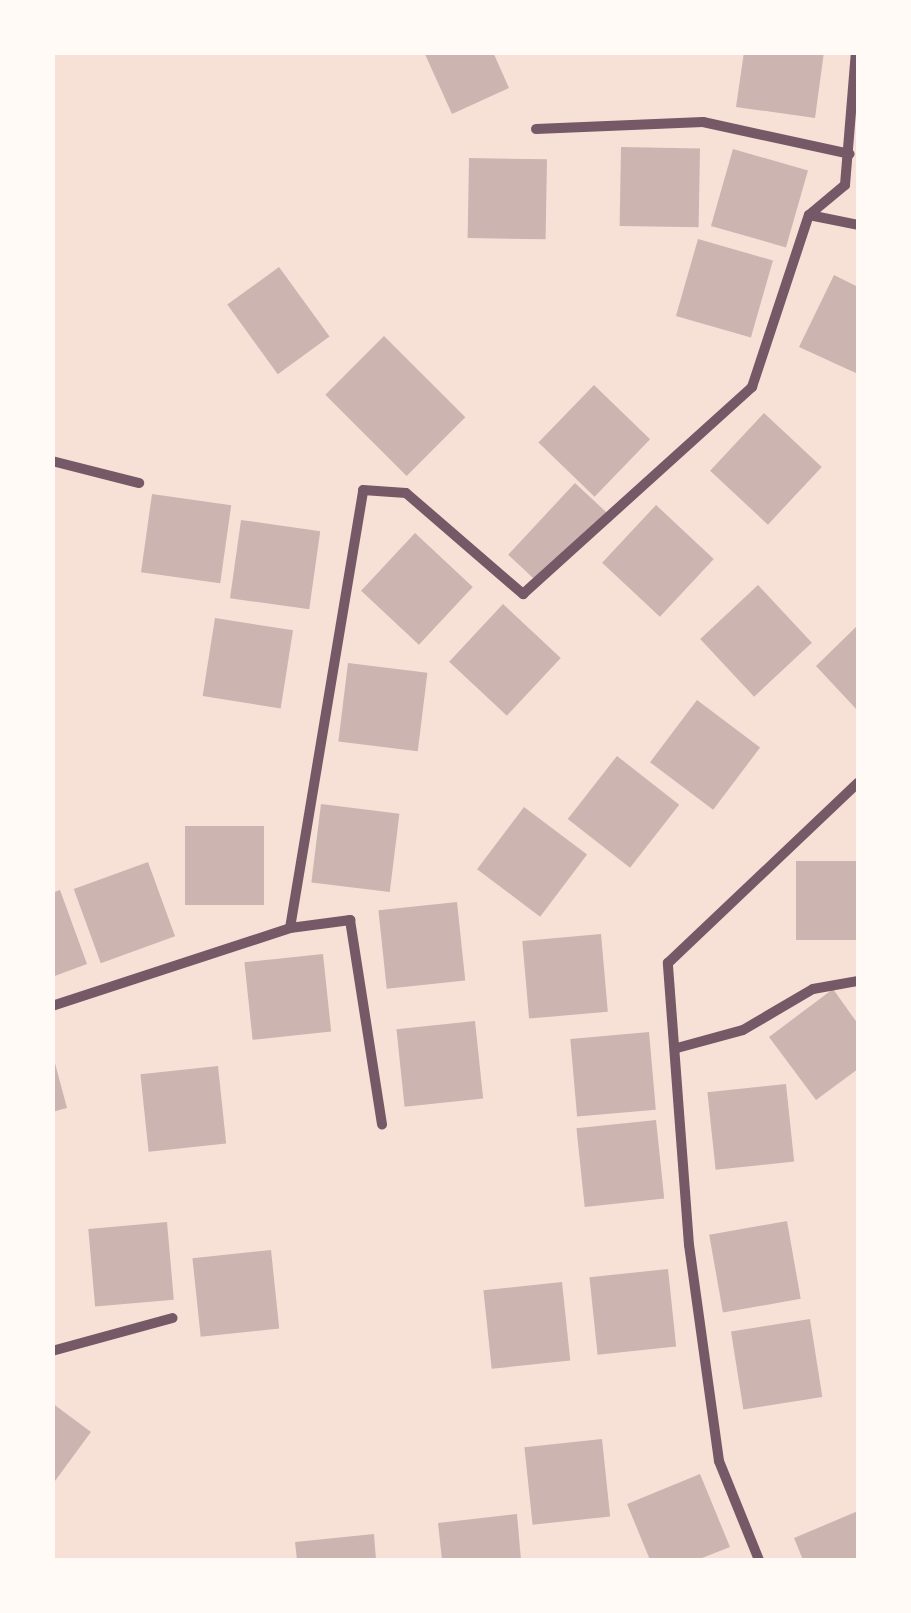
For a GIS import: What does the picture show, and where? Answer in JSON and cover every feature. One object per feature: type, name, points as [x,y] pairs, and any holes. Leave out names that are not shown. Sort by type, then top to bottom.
[{"type":"street","points":[[290,928],[363,490],[406,493],[524,594],[752,387],[810,215],[844,185],[850,154],[856,52]]},
{"type":"street","points":[[536,128],[703,122],[850,154]]},
{"type":"street","points":[[810,215],[858,225]]},
{"type":"street","points":[[52,461],[139,483]]},
{"type":"street","points":[[759,1560],[718,1461],[689,1244],[668,964],[858,783]]},
{"type":"street","points":[[52,1006],[290,928],[350,920],[382,1125]]},
{"type":"street","points":[[676,1048],[742,1030],[813,989],[858,981]]},
{"type":"street","points":[[52,1351],[173,1318]]},
{"type":"building","points":[[424,52],[493,52],[509,88],[452,114]]},
{"type":"building","points":[[744,52],[824,52],[815,118],[736,107]]},
{"type":"building","points":[[621,147],[700,148],[699,227],[620,226]]},
{"type":"building","points":[[733,149],[808,170],[786,247],[711,226]]},
{"type":"building","points":[[469,158],[547,159],[546,239],[468,238]]},
{"type":"building","points":[[698,239],[773,260],[751,337],[676,316]]},
{"type":"building","points":[[279,267],[330,337],[278,374],[227,305]]},
{"type":"building","points":[[834,275],[858,287],[858,374],[799,347]]},
{"type":"building","points":[[384,336],[465,417],[407,476],[325,395]]},
{"type":"building","points":[[594,385],[650,439],[595,497],[538,443]]},
{"type":"building","points":[[764,413],[822,467],[768,525],[710,471]]},
{"type":"building","points":[[575,483],[607,513],[540,585],[508,555]]},
{"type":"building","points":[[152,494],[231,505],[220,583],[141,572]]},
{"type":"building","points":[[656,505],[714,559],[660,617],[602,563]]},
{"type":"building","points":[[241,520],[320,531],[309,609],[230,598]]},
{"type":"building","points":[[415,533],[473,587],[419,645],[361,591]]},
{"type":"building","points":[[758,585],[812,643],[754,697],[700,639]]},
{"type":"building","points":[[503,604],[561,658],[507,716],[449,662]]},
{"type":"building","points":[[215,618],[293,630],[281,708],[203,696]]},
{"type":"building","points":[[858,625],[858,711],[816,666]]},
{"type":"building","points":[[348,663],[427,673],[418,751],[338,741]]},
{"type":"building","points":[[697,700],[760,748],[713,810],[650,762]]},
{"type":"building","points":[[617,756],[679,805],[630,868],[568,819]]},
{"type":"building","points":[[321,804],[399,814],[390,892],[311,882]]},
{"type":"building","points":[[524,807],[587,855],[540,917],[477,869]]},
{"type":"building","points":[[185,826],[264,826],[264,905],[185,905]]},
{"type":"building","points":[[796,861],[858,861],[858,940],[796,940]]},
{"type":"building","points":[[148,862],[175,936],[101,963],[74,889]]},
{"type":"building","points":[[60,890],[87,964],[52,977],[52,893]]},
{"type":"building","points":[[457,902],[465,981],[387,989],[378,910]]},
{"type":"building","points":[[601,934],[608,1012],[529,1019],[522,941]]},
{"type":"building","points":[[323,954],[331,1032],[253,1040],[244,962]]},
{"type":"building","points":[[833,989],[858,1024],[858,1069],[816,1100],[769,1037]]},
{"type":"building","points":[[475,1021],[483,1099],[405,1107],[396,1029]]},
{"type":"building","points":[[649,1032],[656,1110],[577,1117],[570,1039]]},
{"type":"building","points":[[52,1052],[67,1108],[52,1112]]},
{"type":"building","points":[[218,1066],[226,1144],[149,1152],[140,1074]]},
{"type":"building","points":[[786,1084],[794,1162],[716,1170],[707,1092]]},
{"type":"building","points":[[656,1120],[664,1199],[585,1207],[576,1128]]},
{"type":"building","points":[[787,1221],[801,1299],[723,1313],[709,1235]]},
{"type":"building","points":[[167,1222],[174,1300],[95,1307],[88,1229]]},
{"type":"building","points":[[271,1250],[279,1329],[201,1337],[192,1258]]},
{"type":"building","points":[[668,1269],[676,1347],[598,1355],[589,1277]]},
{"type":"building","points":[[562,1282],[570,1361],[492,1369],[483,1290]]},
{"type":"building","points":[[810,1319],[822,1397],[743,1410],[731,1332]]},
{"type":"building","points":[[52,1403],[91,1432],[52,1485]]},
{"type":"building","points":[[602,1439],[610,1517],[533,1525],[524,1447]]},
{"type":"building","points":[[700,1474],[730,1547],[697,1560],[650,1560],[627,1504]]},
{"type":"building","points":[[858,1511],[858,1560],[803,1560],[794,1538]]},
{"type":"building","points":[[517,1514],[521,1560],[442,1560],[438,1523]]},
{"type":"building","points":[[374,1534],[376,1560],[297,1560],[295,1542]]}]
